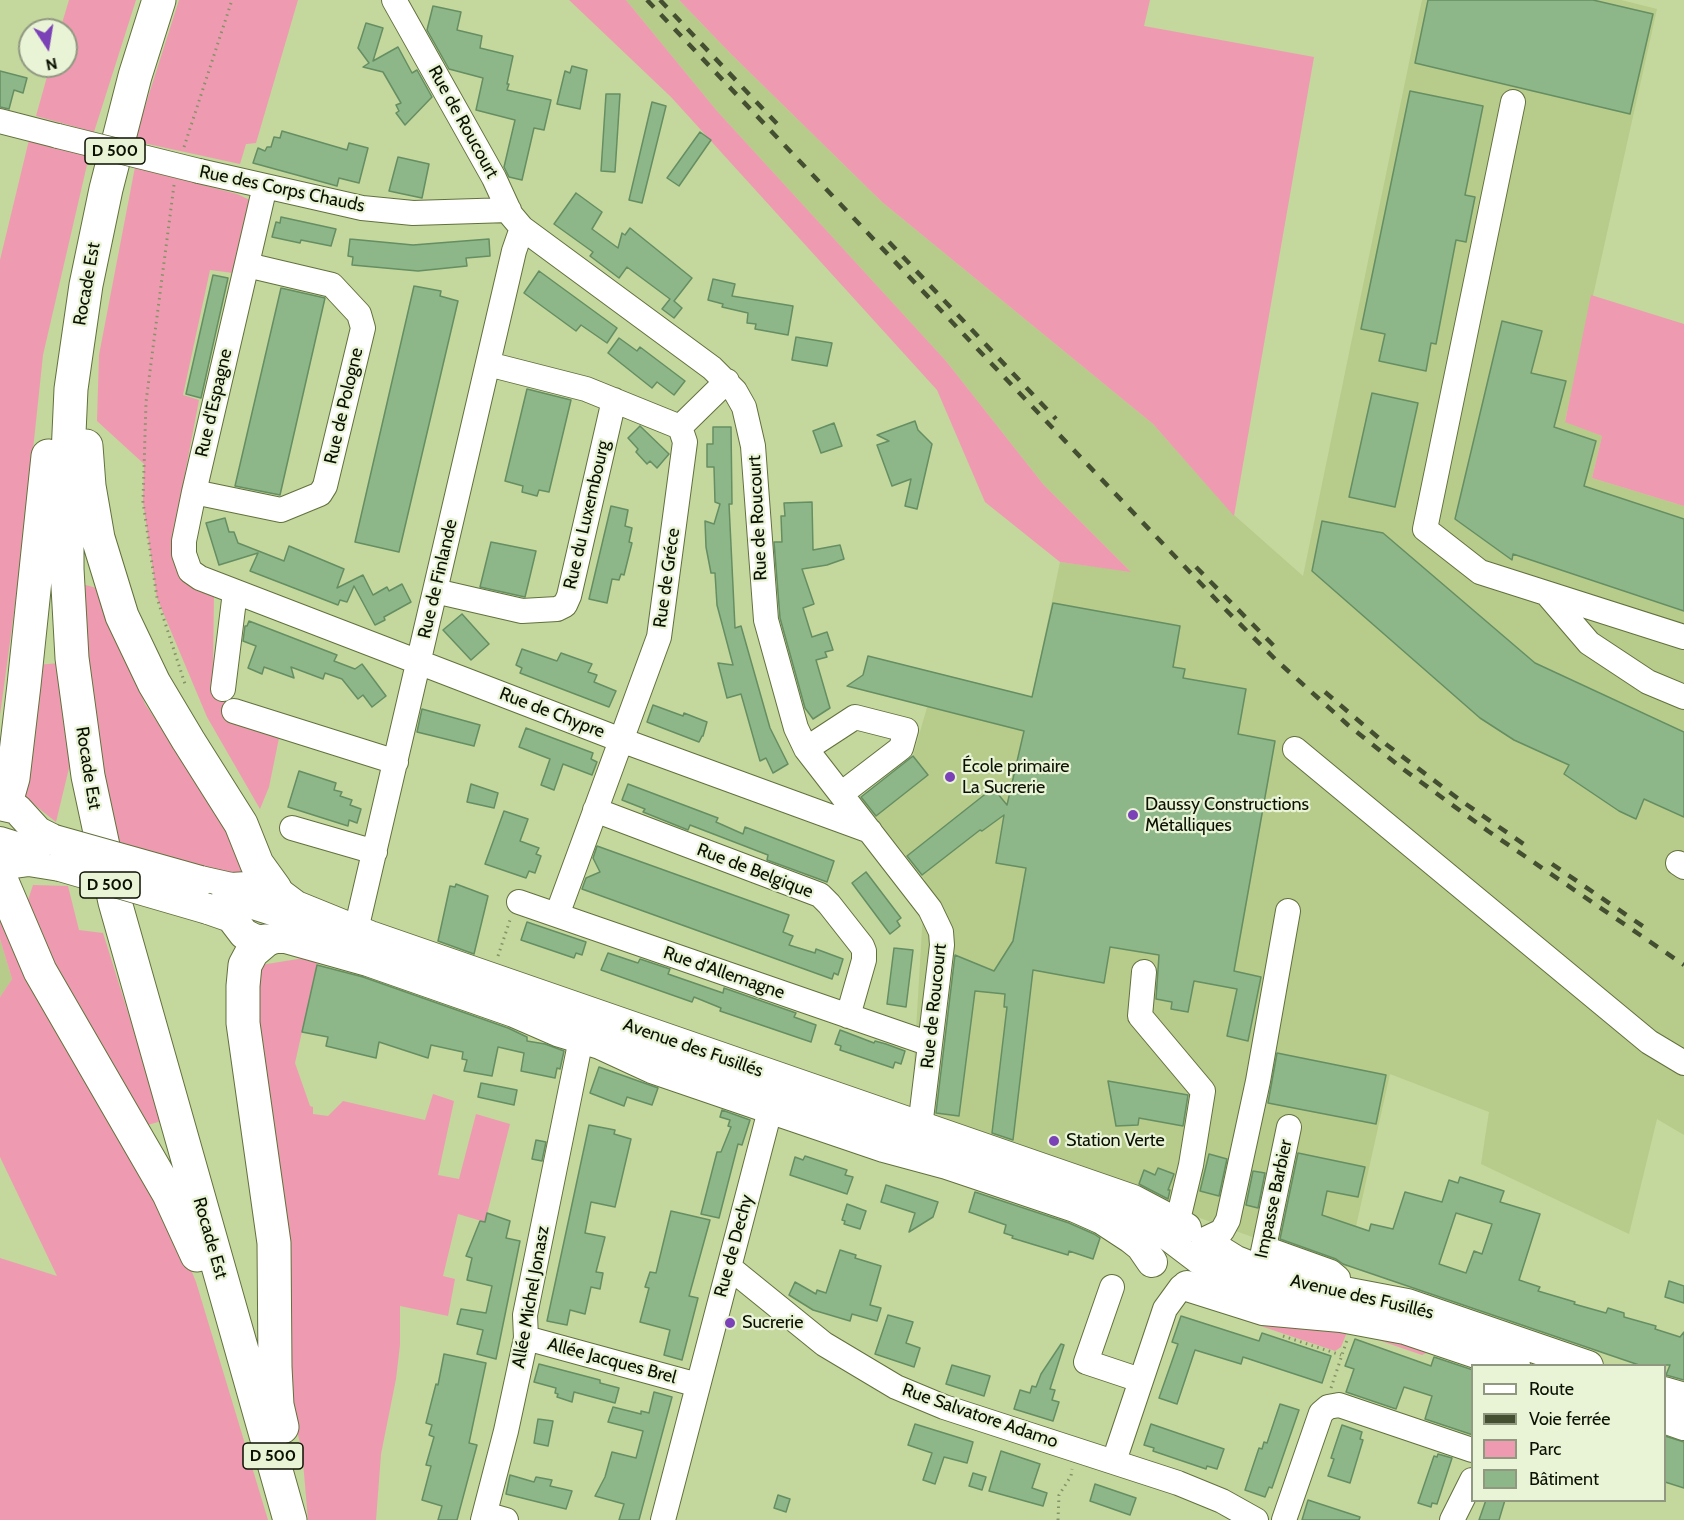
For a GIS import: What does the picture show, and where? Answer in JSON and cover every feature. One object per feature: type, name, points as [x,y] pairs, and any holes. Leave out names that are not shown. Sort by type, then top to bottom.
[{"type":"highway","name":"Rocade Est","points":[[159,0],[126,110],[89,270],[71,390],[67,477],[69,617],[84,748],[95,816],[115,902],[290,1520]]},
{"type":"highway","points":[[0,804],[9,792],[12,778],[56,391],[68,330],[89,270]]},
{"type":"highway","points":[[89,270],[90,325],[86,385],[86,446],[93,512],[106,570],[122,616],[146,668],[241,824],[280,918],[252,952],[246,965],[243,986],[243,1023],[274,1243],[274,1352],[278,1406],[299,1520]]},
{"type":"highway","points":[[0,877],[40,971],[174,1204],[194,1245],[226,1335],[254,1392]]},
{"type":"main road","points":[[0,804],[19,811],[57,853]]},
{"type":"main road","points":[[0,866],[57,853],[205,895]]},
{"type":"main road","name":"Avenue des Fusillés","points":[[205,895],[231,888],[264,886],[280,918],[296,941],[368,961],[514,1012],[663,1072],[774,1093]]},
{"type":"main road","name":"Avenue des Fusillés","points":[[205,895],[249,937],[296,906],[490,978],[774,1093],[924,1142],[1133,1200],[1181,1260]]},
{"type":"main road","name":"Avenue des Fusillés","points":[[924,1142],[1094,1215],[1141,1246],[1181,1260],[1263,1310],[1341,1317],[1405,1329],[1512,1364]]},
{"type":"main road","name":"Avenue des Fusillés","points":[[1181,1260],[1227,1256],[1262,1259],[1302,1284],[1412,1306],[1585,1364]]},
{"type":"main road","points":[[1666,1392],[1684,1398]]},
{"type":"main road","points":[[1666,1418],[1684,1425]]},
{"type":"street","name":"Rue de Roucourt","points":[[394,0],[516,219],[712,368],[727,381],[740,399],[750,424],[753,446],[766,620],[793,720],[806,749],[930,909],[941,932],[942,945],[930,1044],[924,1142]]},
{"type":"street","points":[[1513,102],[1425,529],[1480,572],[1684,637]]},
{"type":"street","name":"Rue des Corps Chauds","points":[[0,122],[340,204],[413,213],[516,219]]},
{"type":"street","name":"Rue d'Espagne","points":[[235,592],[195,575],[188,567],[183,547],[265,186]]},
{"type":"street","name":"Rue de Finlande","points":[[356,930],[514,251],[516,219]]},
{"type":"street","name":"Rue de Pologne","points":[[194,492],[281,510],[320,494],[325,486],[363,328],[359,314],[332,285],[247,264]]},
{"type":"street","points":[[488,364],[577,386],[680,427],[727,381]]},
{"type":"street","name":"Rue du Luxembourg","points":[[435,591],[522,612],[557,609],[565,605],[614,400]]},
{"type":"street","name":"Rue de Gréce","points":[[557,915],[661,631],[685,449],[680,427]]},
{"type":"street","points":[[223,689],[235,592]]},
{"type":"street","name":"Rue de Chypre","points":[[235,592],[621,740],[870,831]]},
{"type":"street","points":[[1546,593],[1589,643],[1648,682],[1684,697]]},
{"type":"street","points":[[234,711],[396,762]]},
{"type":"street","points":[[806,749],[855,717],[906,730],[901,748],[841,794]]},
{"type":"street","points":[[1295,749],[1649,1042],[1684,1063]]},
{"type":"street","name":"Rue de Belgique","points":[[595,810],[820,895],[830,904],[864,951],[864,960],[848,1016]]},
{"type":"street","points":[[292,828],[375,852]]},
{"type":"street","points":[[0,830],[57,853]]},
{"type":"street","points":[[0,839],[57,853]]},
{"type":"street","name":"Rue d'Allemagne","points":[[519,902],[930,1044]]},
{"type":"street","points":[[1181,1260],[1222,1231],[1228,1220],[1258,1080],[1288,911]]},
{"type":"street","points":[[280,918],[586,1027],[670,1066],[744,1092],[774,1093]]},
{"type":"street","points":[[1114,1461],[1181,1260],[1191,1165],[1203,1091],[1140,1016],[1144,972]]},
{"type":"street","name":"Allée Michel Jonasz","points":[[491,1518],[526,1338],[525,1315],[581,1039]]},
{"type":"street","name":"Rue de Dechy","points":[[663,1520],[774,1093]]},
{"type":"street","name":"Impasse Barbier","points":[[1262,1259],[1289,1127]]},
{"type":"street","points":[[1181,1260],[1235,1289],[1266,1299],[1358,1310],[1418,1324],[1538,1364]]},
{"type":"street","points":[[1181,1260],[1275,1293],[1373,1306],[1427,1319],[1559,1364]]},
{"type":"street","name":"Rue Salvatore Adamo","points":[[729,1267],[832,1350],[896,1387],[938,1405],[1114,1461],[1208,1495],[1256,1520]]},
{"type":"street","points":[[1112,1287],[1086,1362],[1140,1380]]},
{"type":"street","name":"Allée Jacques Brel","points":[[526,1338],[698,1385]]},
{"type":"street","points":[[1666,1401],[1684,1408]]},
{"type":"street","points":[[1284,1520],[1322,1413],[1328,1407],[1339,1406],[1471,1449]]},
{"type":"street","points":[[1666,1409],[1684,1416]]},
{"type":"street","points":[[1452,1520],[1471,1484]]},
{"type":"path","points":[[183,150],[232,0]]},
{"type":"path","points":[[171,196],[174,184]]},
{"type":"path","points":[[490,978],[515,905],[519,902]]},
{"type":"path","points":[[1328,1407],[1328,1394],[1349,1334]]},
{"type":"path","points":[[1058,1520],[1059,1495],[1071,1476],[1076,1449]]},
{"type":"shaded area","points":[[626,0],[679,0],[882,202],[1153,424],[1234,515],[1303,576],[1422,0],[1621,0],[1657,9],[1565,421],[1602,436],[1592,478],[1684,506],[1684,1135],[1657,1119],[1629,1234],[1481,1164],[1489,1112],[1390,1074],[1346,1271],[911,1113],[925,880],[860,798],[913,756],[937,673],[1032,697],[1060,562],[1130,571],[1043,484],[946,361],[717,111]]},
{"type":"shaded area","points":[[0,939],[12,979],[0,997]]},
{"type":"green space","points":[[69,0],[136,0],[94,132],[36,116],[47,78],[78,78],[78,18],[64,18]]},
{"type":"green space","points":[[179,0],[298,0],[256,143],[246,144],[240,164],[134,141]]},
{"type":"green space","points":[[569,0],[626,0],[717,111],[946,361],[1043,484],[1131,572],[1060,562],[985,502],[937,390],[671,97]]},
{"type":"green space","points":[[679,0],[1150,0],[1144,26],[1314,57],[1234,516],[1153,424],[882,202]]},
{"type":"green space","points":[[29,140],[89,156],[43,355],[22,554],[0,715],[0,260]]},
{"type":"green space","points":[[135,167],[237,194],[252,201],[233,273],[210,270],[183,395],[199,400],[171,547],[187,581],[214,596],[213,663],[240,724],[279,738],[269,787],[260,809],[207,717],[157,598],[143,502],[144,464],[97,421],[99,355]]},
{"type":"green space","points":[[1591,295],[1684,324],[1684,506],[1592,478],[1602,436],[1565,422]]},
{"type":"green space","points":[[82,584],[104,590],[145,704],[249,857],[240,875],[118,847],[92,699]]},
{"type":"green space","points":[[60,663],[70,764],[56,822],[22,795],[36,665]]},
{"type":"green space","points":[[33,885],[68,886],[79,930],[103,933],[162,1121],[140,1127],[25,909]]},
{"type":"green space","points":[[0,916],[167,1210],[196,1282],[268,1520],[0,1520],[0,1258],[57,1276],[0,1157],[0,997],[12,979],[0,939]]},
{"type":"green space","points":[[310,957],[318,960],[295,1063],[310,1106],[313,1107],[313,1114],[328,1116],[343,1101],[425,1120],[433,1094],[454,1101],[438,1175],[459,1179],[476,1114],[510,1124],[485,1222],[458,1214],[443,1276],[455,1279],[448,1316],[400,1306],[400,1345],[396,1379],[381,1454],[376,1520],[308,1520],[302,1450],[285,1386],[253,1023],[261,965]]},
{"type":"green space","points":[[1231,1316],[1328,1324],[1431,1351],[1422,1355],[1352,1331],[1347,1332],[1341,1347],[1335,1351]]},
{"type":"building","points":[[1428,0],[1593,0],[1653,14],[1630,114],[1415,63]]},
{"type":"building","points":[[433,6],[461,12],[457,30],[482,36],[480,48],[513,56],[507,90],[551,100],[544,130],[534,128],[522,180],[509,177],[504,167],[515,120],[476,110],[483,78],[449,69],[427,30]]},
{"type":"building","points":[[366,23],[383,28],[373,61],[398,47],[412,73],[417,70],[432,97],[405,125],[396,113],[399,111],[396,105],[401,103],[383,72],[363,67],[369,63],[358,48]]},
{"type":"building","points":[[572,66],[587,70],[580,109],[557,104],[565,71],[570,73]]},
{"type":"building","points":[[0,71],[18,76],[18,78],[27,78],[23,93],[14,90],[9,109],[0,107]]},
{"type":"building","points":[[1410,91],[1483,106],[1465,195],[1475,197],[1466,242],[1456,240],[1436,344],[1431,343],[1426,371],[1379,361],[1385,334],[1361,329]]},
{"type":"building","points":[[606,94],[620,94],[615,172],[601,171]]},
{"type":"building","points":[[652,102],[666,106],[642,203],[629,200]]},
{"type":"building","points":[[282,131],[347,150],[349,143],[368,148],[359,183],[339,178],[337,186],[253,163],[258,148],[265,151],[267,147],[271,147],[274,137],[280,138]]},
{"type":"building","points":[[700,132],[711,140],[679,186],[667,178]]},
{"type":"building","points":[[398,157],[429,164],[422,198],[389,191]]},
{"type":"building","points":[[576,193],[602,212],[592,229],[618,248],[622,233],[625,235],[630,228],[692,278],[674,301],[682,308],[674,318],[662,309],[670,299],[627,267],[619,278],[590,256],[593,252],[554,224]]},
{"type":"building","points":[[281,217],[336,229],[331,246],[272,237],[276,222],[280,223]]},
{"type":"building","points":[[350,239],[413,245],[489,239],[490,256],[466,258],[467,266],[418,271],[352,265],[353,257],[348,256]]},
{"type":"building","points":[[539,271],[617,328],[607,343],[581,325],[576,331],[524,293]]},
{"type":"building","points":[[213,275],[228,278],[201,398],[186,394]]},
{"type":"building","points":[[713,279],[735,284],[732,296],[793,306],[788,335],[755,329],[756,324],[747,323],[748,313],[722,307],[723,304],[708,300]]},
{"type":"building","points":[[414,286],[441,291],[440,296],[458,301],[399,552],[355,542]]},
{"type":"building","points":[[281,288],[325,298],[280,495],[235,486]]},
{"type":"building","points":[[1502,321],[1542,331],[1531,373],[1566,381],[1554,427],[1596,441],[1584,486],[1684,519],[1684,611],[1513,554],[1512,560],[1455,519]]},
{"type":"building","points":[[796,337],[832,343],[827,366],[792,360]]},
{"type":"building","points":[[619,338],[637,351],[640,347],[685,381],[674,395],[657,382],[652,388],[608,353]]},
{"type":"building","points":[[527,389],[571,400],[549,492],[539,490],[537,496],[522,492],[523,486],[505,481]]},
{"type":"building","points":[[1372,393],[1418,403],[1395,507],[1349,497]]},
{"type":"building","points":[[915,421],[918,430],[932,444],[917,509],[905,506],[911,479],[892,486],[877,445],[889,441],[877,435]]},
{"type":"building","points":[[834,423],[842,446],[821,453],[813,431]]},
{"type":"building","points":[[640,426],[669,454],[657,468],[650,461],[647,464],[636,452],[638,449],[628,438]]},
{"type":"building","points":[[713,427],[731,427],[732,504],[729,504],[735,628],[741,626],[770,728],[788,764],[773,773],[766,758],[760,761],[741,694],[727,698],[718,663],[733,665],[717,605],[715,573],[711,573],[706,547],[705,521],[714,524],[720,504],[715,502],[714,467],[707,467],[707,444],[713,444]]},
{"type":"building","points":[[812,502],[813,550],[840,545],[844,559],[827,565],[802,569],[814,604],[803,608],[812,637],[827,632],[833,650],[825,652],[827,657],[816,660],[830,708],[813,719],[805,708],[780,618],[774,542],[782,542],[781,516],[785,516],[784,503]]},
{"type":"building","points":[[611,506],[628,510],[625,526],[632,528],[629,542],[632,543],[624,575],[621,574],[619,580],[612,579],[607,603],[589,599]]},
{"type":"building","points":[[225,518],[229,532],[234,532],[238,543],[284,561],[289,546],[344,569],[337,588],[363,575],[373,595],[387,587],[389,591],[402,584],[411,602],[384,617],[385,620],[375,625],[354,586],[347,602],[340,600],[338,605],[250,571],[258,553],[219,565],[206,523]]},
{"type":"building","points":[[1322,521],[1383,533],[1535,663],[1684,732],[1684,817],[1644,799],[1636,819],[1619,811],[1564,774],[1569,765],[1514,740],[1480,718],[1312,571]]},
{"type":"building","points":[[491,542],[536,551],[525,597],[480,587]]},
{"type":"building","name":"Daussy Constructions Métalliques","points":[[1053,603],[1180,626],[1173,667],[1185,669],[1183,678],[1246,689],[1238,734],[1275,741],[1234,971],[1261,977],[1248,1041],[1227,1036],[1237,989],[1194,981],[1188,1012],[1171,1009],[1172,1002],[1156,999],[1159,955],[1110,947],[1104,983],[1033,970],[1013,1140],[992,1133],[1007,1007],[1004,1007],[1005,994],[975,991],[959,1116],[936,1113],[955,955],[994,971],[1013,941],[1026,868],[996,863],[1004,815],[982,831],[980,830],[922,875],[907,856],[993,788],[1007,805],[1024,731],[847,686],[863,675],[868,656],[1032,697]]},
{"type":"building","points":[[462,614],[489,644],[471,660],[443,630]]},
{"type":"building","points":[[249,621],[337,655],[334,661],[355,669],[362,664],[386,696],[372,707],[363,695],[358,699],[342,679],[325,673],[323,679],[291,667],[294,678],[264,667],[262,674],[248,668],[256,646],[243,641],[245,626]]},
{"type":"building","points":[[522,649],[557,661],[561,653],[592,664],[588,672],[597,675],[594,682],[616,691],[609,707],[520,673],[522,668],[516,665]]},
{"type":"building","points":[[653,705],[707,722],[699,742],[647,722]]},
{"type":"building","points":[[422,709],[480,725],[474,746],[417,732]]},
{"type":"building","points":[[526,728],[593,753],[591,759],[597,762],[592,775],[563,764],[554,790],[541,785],[550,759],[519,747]]},
{"type":"building","points":[[913,756],[928,775],[876,816],[861,797]]},
{"type":"building","points":[[299,771],[336,783],[334,790],[342,792],[340,796],[352,800],[350,805],[361,809],[357,823],[349,820],[348,826],[288,807]]},
{"type":"building","points":[[471,784],[498,793],[494,808],[467,802]]},
{"type":"building","points":[[628,784],[718,818],[716,822],[743,834],[745,827],[834,861],[827,882],[767,860],[768,855],[690,825],[688,830],[643,812],[645,809],[622,800]]},
{"type":"building","points":[[504,811],[528,819],[520,841],[539,848],[536,854],[541,856],[535,873],[529,871],[526,878],[485,864]]},
{"type":"building","points":[[597,846],[789,915],[783,932],[793,936],[789,945],[815,953],[816,949],[843,959],[838,975],[834,973],[832,979],[582,889],[586,878],[600,872],[593,858]]},
{"type":"building","points":[[866,872],[901,918],[897,921],[900,926],[890,934],[852,883]]},
{"type":"building","points":[[456,884],[488,896],[474,954],[438,941],[450,886],[455,887]]},
{"type":"building","points":[[527,922],[586,942],[582,955],[576,953],[574,958],[521,940]]},
{"type":"building","points":[[894,948],[913,950],[906,1007],[887,1004]]},
{"type":"building","points":[[608,953],[638,963],[640,959],[670,969],[668,974],[723,993],[724,988],[796,1013],[794,1017],[816,1025],[811,1042],[720,1011],[721,1008],[694,997],[692,1002],[601,970]]},
{"type":"building","points":[[317,965],[363,977],[508,1028],[527,1037],[527,1041],[545,1044],[564,1051],[560,1069],[557,1068],[555,1078],[521,1071],[524,1053],[498,1047],[492,1076],[464,1071],[467,1060],[462,1059],[463,1052],[431,1045],[428,1058],[379,1042],[376,1058],[326,1046],[328,1037],[302,1032]]},
{"type":"building","points":[[840,1030],[874,1043],[875,1041],[905,1051],[901,1064],[895,1062],[893,1068],[840,1050],[841,1046],[835,1044]]},
{"type":"building","points":[[1277,1053],[1386,1075],[1376,1124],[1268,1103]]},
{"type":"building","points":[[599,1067],[658,1088],[652,1105],[627,1097],[624,1106],[590,1093]]},
{"type":"building","points":[[1108,1081],[1188,1095],[1183,1126],[1139,1118],[1138,1125],[1116,1126]]},
{"type":"building","points":[[481,1083],[517,1090],[514,1105],[478,1097]]},
{"type":"building","points":[[722,1110],[750,1120],[742,1145],[738,1144],[719,1218],[701,1214],[717,1152],[721,1152],[731,1127],[728,1126],[730,1120],[720,1117]]},
{"type":"building","points":[[589,1125],[615,1130],[614,1134],[631,1139],[615,1207],[591,1202],[585,1233],[605,1237],[596,1272],[603,1273],[600,1289],[591,1287],[585,1314],[570,1310],[567,1325],[547,1321]]},
{"type":"building","points":[[536,1140],[546,1142],[542,1161],[532,1159]]},
{"type":"building","points":[[1298,1153],[1365,1167],[1358,1197],[1327,1191],[1322,1215],[1369,1231],[1371,1224],[1393,1229],[1405,1192],[1442,1202],[1449,1180],[1458,1183],[1460,1177],[1504,1191],[1500,1202],[1540,1214],[1519,1280],[1540,1287],[1538,1291],[1575,1302],[1574,1304],[1606,1313],[1608,1308],[1624,1313],[1624,1317],[1656,1326],[1655,1329],[1680,1337],[1684,1332],[1684,1380],[1666,1375],[1670,1365],[1636,1364],[1343,1264],[1336,1259],[1280,1239]],"holes":[[[1456,1213],[1492,1224],[1482,1254],[1474,1251],[1466,1273],[1439,1264]]]},
{"type":"building","points":[[1209,1154],[1227,1159],[1219,1196],[1200,1191]]},
{"type":"building","points":[[805,1156],[847,1170],[845,1175],[853,1177],[847,1194],[790,1175],[795,1157],[803,1160]]},
{"type":"building","points":[[1158,1168],[1174,1174],[1168,1190],[1170,1190],[1168,1199],[1139,1184],[1144,1170],[1155,1175]]},
{"type":"building","points":[[1253,1171],[1265,1173],[1258,1208],[1246,1205]]},
{"type":"building","points":[[886,1185],[938,1202],[933,1217],[909,1232],[915,1213],[881,1202]]},
{"type":"building","points":[[975,1192],[1069,1223],[1094,1234],[1100,1238],[1093,1259],[1069,1251],[1068,1255],[1012,1238],[1013,1236],[1004,1233],[1006,1225],[969,1212]]},
{"type":"building","points":[[847,1204],[866,1211],[860,1229],[844,1224],[845,1221],[842,1220]]},
{"type":"building","points":[[671,1211],[710,1220],[689,1296],[698,1298],[682,1360],[664,1355],[670,1330],[640,1322],[649,1288],[645,1287],[650,1272],[656,1273]]},
{"type":"building","points":[[487,1213],[510,1221],[506,1238],[520,1241],[496,1359],[477,1354],[483,1330],[457,1324],[461,1309],[486,1313],[492,1286],[467,1280],[472,1258],[466,1256],[480,1221],[485,1222]]},
{"type":"building","points":[[840,1250],[856,1255],[855,1258],[881,1266],[870,1305],[881,1308],[877,1321],[852,1314],[850,1321],[813,1310],[789,1295],[795,1282],[816,1294],[817,1290],[826,1293]]},
{"type":"building","points":[[1669,1281],[1684,1286],[1684,1303],[1665,1297]]},
{"type":"building","points":[[888,1315],[913,1322],[906,1343],[920,1348],[914,1367],[875,1354]]},
{"type":"building","points":[[1181,1316],[1259,1341],[1262,1333],[1331,1356],[1322,1383],[1243,1357],[1241,1364],[1195,1350],[1177,1404],[1159,1398],[1178,1344],[1172,1342]]},
{"type":"building","points":[[1355,1339],[1431,1366],[1434,1357],[1471,1369],[1471,1434],[1425,1419],[1432,1396],[1404,1387],[1396,1409],[1346,1392],[1354,1369],[1345,1366]]},
{"type":"building","points":[[1061,1344],[1064,1345],[1050,1389],[1055,1390],[1052,1400],[1059,1402],[1053,1421],[1014,1409],[1020,1390],[1030,1393],[1032,1386],[1036,1387],[1041,1374]]},
{"type":"building","points":[[444,1354],[486,1363],[469,1443],[477,1445],[457,1520],[438,1520],[442,1506],[422,1500],[431,1466],[426,1465],[434,1437],[429,1435],[432,1425],[426,1423],[436,1384],[438,1385]]},
{"type":"building","points":[[539,1364],[600,1380],[600,1383],[619,1388],[615,1403],[574,1392],[572,1402],[557,1397],[556,1388],[534,1382]]},
{"type":"building","points":[[952,1365],[990,1376],[984,1396],[946,1384]]},
{"type":"building","points":[[654,1392],[672,1397],[639,1520],[619,1520],[624,1504],[595,1496],[605,1477],[612,1452],[636,1458],[643,1431],[608,1422],[613,1407],[641,1414],[641,1411],[649,1413]]},
{"type":"building","points":[[1280,1404],[1299,1410],[1272,1488],[1269,1487],[1265,1497],[1245,1490],[1259,1448],[1262,1449],[1264,1442],[1267,1443]]},
{"type":"building","points":[[538,1419],[553,1421],[548,1446],[534,1443]]},
{"type":"building","points":[[915,1424],[973,1442],[967,1463],[944,1457],[935,1484],[923,1480],[932,1453],[908,1445]]},
{"type":"building","points":[[1151,1424],[1224,1449],[1217,1469],[1207,1466],[1206,1469],[1153,1451],[1154,1448],[1144,1445]]},
{"type":"building","points":[[1342,1425],[1362,1432],[1360,1439],[1363,1440],[1350,1483],[1328,1476],[1334,1459],[1331,1458]]},
{"type":"building","points":[[1666,1436],[1684,1442],[1684,1488],[1666,1482]]},
{"type":"building","points":[[1001,1451],[1040,1464],[1032,1488],[1047,1493],[1043,1506],[989,1491]]},
{"type":"building","points":[[1438,1454],[1452,1458],[1437,1504],[1432,1503],[1431,1507],[1418,1503],[1434,1456],[1437,1457]]},
{"type":"building","points":[[973,1473],[986,1477],[982,1490],[969,1486]]},
{"type":"building","points":[[510,1475],[534,1482],[536,1477],[552,1480],[550,1486],[572,1491],[566,1509],[506,1494]]},
{"type":"building","points":[[1095,1484],[1136,1498],[1130,1515],[1090,1501]]},
{"type":"building","points":[[778,1495],[790,1499],[786,1512],[774,1508]]},
{"type":"building","points":[[1308,1500],[1360,1517],[1359,1520],[1302,1520]]},
{"type":"building","points":[[1485,1502],[1504,1502],[1499,1520],[1479,1520]]},
{"type":"railway","points":[[647,0],[1276,660],[1348,725],[1403,769],[1488,831],[1684,965]]},
{"type":"railway","points":[[660,0],[782,129]]},
{"type":"railway","points":[[889,242],[1056,419]]},
{"type":"railway","points":[[1196,567],[1274,646]]},
{"type":"railway","points":[[1325,692],[1387,745],[1525,845]]},
{"type":"railway","points":[[1552,864],[1644,927]]},
{"type":"place","name":"École primaire La Sucrerie","points":[[950,777]]},
{"type":"place","name":"Daussy Constructions Métalliques","points":[[1133,815]]},
{"type":"place","name":"Station Verte","points":[[1054,1141]]},
{"type":"place","name":"Sucrerie","points":[[730,1323]]}]
